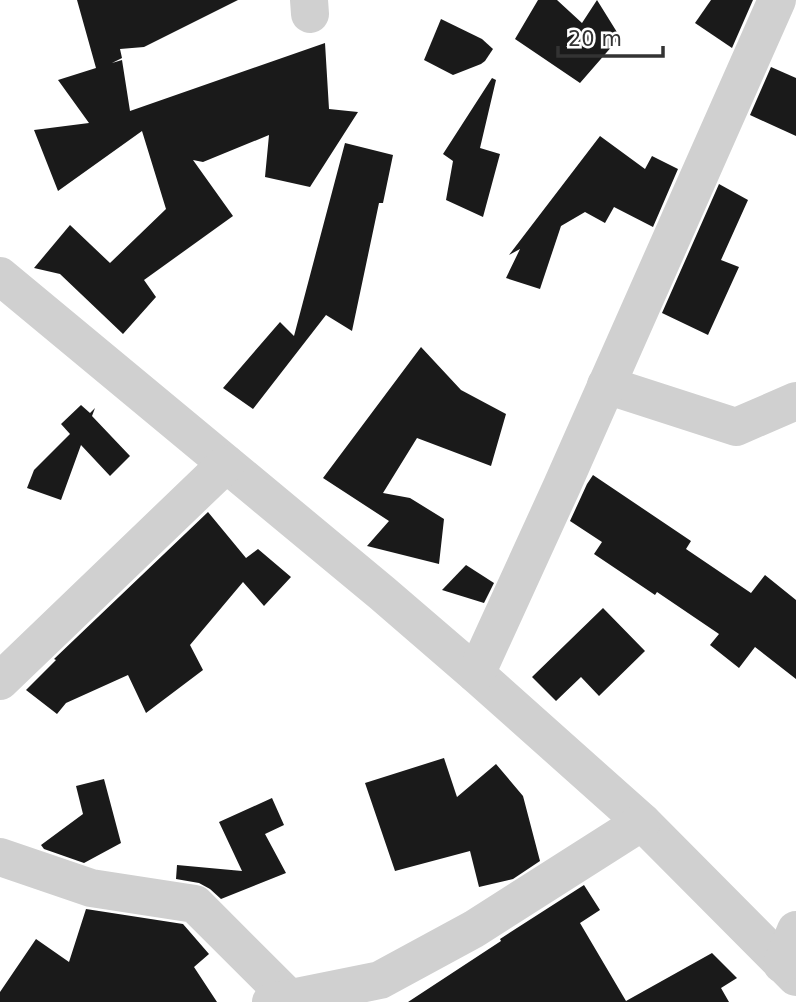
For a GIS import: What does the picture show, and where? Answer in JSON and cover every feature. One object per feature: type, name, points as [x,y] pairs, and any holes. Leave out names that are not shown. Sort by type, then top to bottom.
[{"type":"street","points":[[476,674],[777,0]]},
{"type":"street","points":[[0,276],[382,593],[791,957]]},
{"type":"street","points":[[606,385],[736,427],[796,401]]},
{"type":"street","points":[[0,681],[226,464]]},
{"type":"street","points":[[0,857],[91,888],[195,904],[283,1000],[380,980],[474,929],[642,822]]},
{"type":"building","points":[[77,0],[238,0],[144,47],[120,49],[122,58],[112,63],[122,60],[130,111],[325,43],[329,109],[358,112],[310,187],[265,177],[269,135],[203,162],[193,160],[233,216],[144,280],[156,297],[123,334],[60,274],[34,268],[70,225],[110,263],[166,209],[142,131],[58,191],[34,130],[89,123],[58,80],[96,68]]},
{"type":"building","points":[[538,0],[557,0],[582,23],[597,0],[620,37],[580,83],[515,39]]},
{"type":"building","points":[[711,0],[753,0],[732,48],[695,23]]},
{"type":"building","points":[[441,19],[482,39],[493,49],[485,61],[453,75],[424,60]]},
{"type":"building","points":[[771,67],[796,78],[796,136],[750,115]]},
{"type":"building","points":[[492,78],[496,80],[480,148],[500,154],[483,217],[446,200],[453,161],[443,154]]},
{"type":"building","points":[[600,136],[645,169],[652,156],[678,169],[653,227],[614,207],[605,223],[585,212],[561,226],[540,289],[506,278],[520,249],[509,255]]},
{"type":"building","points":[[345,143],[393,155],[383,203],[379,203],[352,331],[326,315],[253,409],[223,388],[280,322],[294,336]]},
{"type":"building","points":[[719,184],[748,200],[721,260],[739,267],[708,335],[662,313]]},
{"type":"building","points":[[421,347],[461,390],[506,414],[491,466],[417,438],[383,493],[410,498],[444,519],[439,564],[367,546],[389,521],[323,478]]},
{"type":"building","points":[[81,405],[90,413],[95,408],[92,416],[130,456],[110,476],[81,445],[61,500],[27,488],[34,470],[70,434],[61,424]]},
{"type":"building","points":[[593,475],[691,541],[686,549],[751,593],[765,575],[796,600],[796,679],[755,647],[739,668],[710,645],[719,634],[594,554],[602,542],[570,521]]},
{"type":"building","points":[[208,512],[246,558],[258,549],[291,577],[264,606],[243,582],[190,645],[203,670],[146,713],[128,675],[66,703],[57,714],[26,690],[56,660],[54,659]]},
{"type":"building","points":[[466,565],[494,583],[484,603],[442,590]]},
{"type":"building","points":[[603,608],[645,651],[599,696],[581,677],[556,701],[532,677]]},
{"type":"building","points":[[444,758],[457,797],[496,764],[523,796],[540,861],[513,879],[479,887],[470,851],[395,871],[365,783]]},
{"type":"building","points":[[104,779],[121,843],[84,863],[44,849],[41,845],[83,814],[76,786]]},
{"type":"building","points":[[272,798],[284,825],[265,834],[286,873],[221,899],[199,883],[176,879],[177,865],[242,871],[219,822]]},
{"type":"building","points":[[584,885],[600,910],[580,923],[626,1001],[712,953],[737,978],[721,988],[729,1002],[408,1002],[501,941],[500,939]]},
{"type":"building","points":[[86,909],[183,924],[209,954],[194,967],[217,1002],[0,1002],[0,992],[36,939],[69,962]]}]
